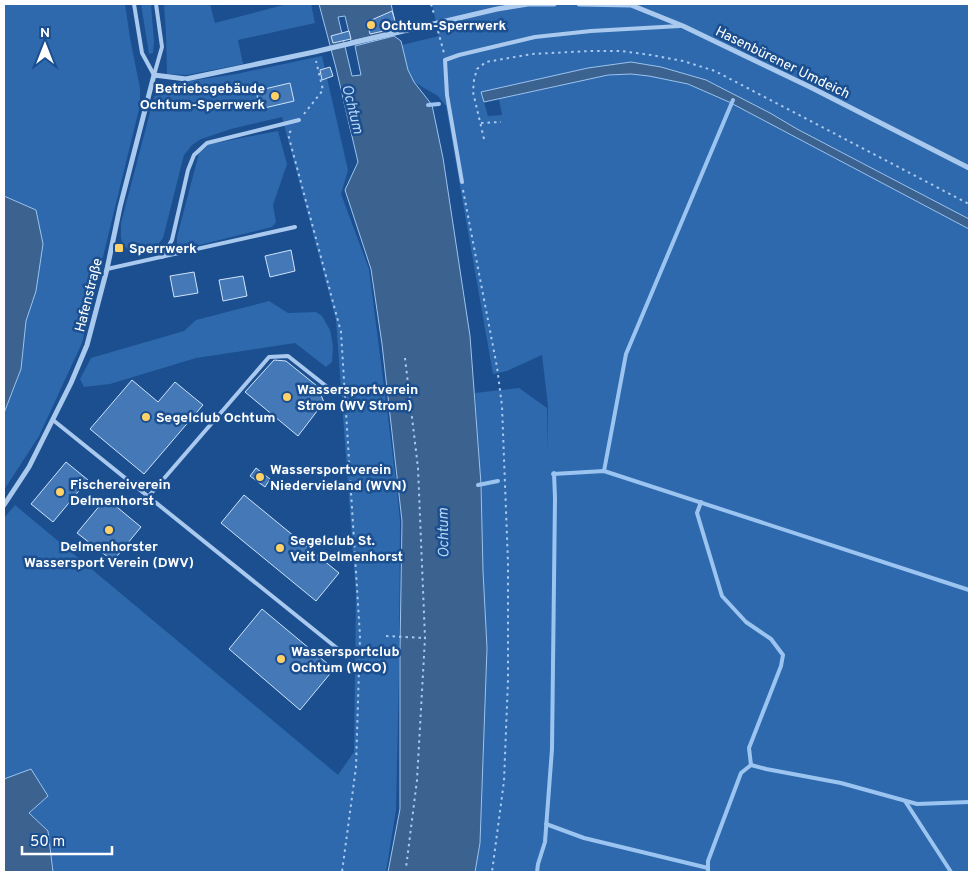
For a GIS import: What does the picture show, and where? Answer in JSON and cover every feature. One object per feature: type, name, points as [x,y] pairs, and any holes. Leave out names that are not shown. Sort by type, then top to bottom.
[{"type":"street","points":[[154,75],[186,79],[314,52],[497,9],[528,4],[554,4]]},
{"type":"street","name":"Hasenbürener Umdeich","points":[[579,4],[631,5],[682,26],[810,87],[969,168]]},
{"type":"street","name":"Hafenstraße","points":[[4,505],[29,467],[84,352],[107,269],[120,207],[154,75]]},
{"type":"lane","points":[[134,4],[142,53],[154,75]]},
{"type":"lane","points":[[154,75],[162,47],[156,4]]},
{"type":"lane","points":[[462,182],[446,95],[445,60],[535,37],[590,31],[682,26]]},
{"type":"lane","points":[[162,257],[172,240],[188,170],[194,155],[207,143],[299,120]]},
{"type":"lane","points":[[107,269],[296,227]]},
{"type":"lane","points":[[148,497],[269,357],[288,356],[326,386]]},
{"type":"lane","points":[[53,420],[343,654]]},
{"type":"path","points":[[431,4],[445,60]]},
{"type":"path","points":[[484,139],[473,92],[474,80],[478,69],[486,62],[532,54],[590,51],[621,51],[651,55],[682,61],[715,71],[969,204]]},
{"type":"path","points":[[314,52],[323,90],[288,134],[341,332],[360,656],[356,767],[342,872]]},
{"type":"path","points":[[480,123],[501,122]]},
{"type":"path","points":[[462,182],[502,406],[508,563],[508,680],[504,781],[492,872]]},
{"type":"path","points":[[405,358],[418,468],[425,638],[416,780],[406,868]]},
{"type":"path","points":[[386,636],[425,638]]},
{"type":"shaded area","points":[[4,4],[125,4],[140,88],[140,105],[82,343],[39,436],[4,490],[4,413],[21,369],[26,321],[36,291],[36,210],[4,196]]},
{"type":"shaded area","points":[[141,4],[151,4],[154,41],[153,53],[149,54]]},
{"type":"shaded area","points":[[164,4],[210,4],[215,23],[287,4],[311,4],[315,23],[238,40],[243,64],[187,75],[167,74]]},
{"type":"shaded area","points":[[432,4],[969,4],[969,219],[706,80],[661,67],[631,62],[588,68],[481,92],[488,116],[502,115],[499,99],[608,75],[631,74],[649,76],[688,84],[729,102],[969,229],[969,872],[475,872],[480,843],[487,648],[481,484],[475,393],[519,388],[547,408],[548,452],[548,406],[542,355],[507,371],[493,374],[446,106],[438,96],[414,82],[408,70],[402,45],[439,36]]},
{"type":"shaded area","points":[[322,56],[348,170],[341,194],[369,269],[400,521],[396,810],[386,872],[53,872],[48,831],[29,813],[48,796],[31,770],[4,779],[4,518],[15,505],[338,775],[354,752],[356,594],[336,320],[282,117],[231,129],[201,139],[192,145],[184,155],[163,238],[154,250],[145,254],[135,253],[124,246],[121,238],[121,223],[154,97],[163,87]]},
{"type":"shaded area","points":[[278,131],[287,164],[273,205],[276,222],[272,227],[187,248],[177,245],[177,237],[199,153],[210,144]]},
{"type":"shaded area","points":[[269,301],[288,313],[316,312],[322,316],[330,330],[333,346],[332,362],[326,367],[295,343],[196,358],[110,384],[84,387],[80,379],[91,358],[184,331],[196,320]]},
{"type":"water","name":"Ochtum","points":[[319,4],[391,4],[397,30],[351,41],[345,16],[338,17],[352,76],[361,75],[355,46],[394,36],[401,41],[408,70],[414,82],[432,105],[443,158],[470,336],[481,484],[487,648],[480,843],[475,872],[388,872],[400,809],[402,521],[382,344],[371,269],[345,190],[358,162]]},
{"type":"water","points":[[631,62],[661,67],[706,80],[969,219],[969,229],[729,102],[688,84],[631,74],[608,75],[484,102],[481,92],[588,68]]},
{"type":"water","points":[[4,196],[36,210],[43,244],[36,291],[26,321],[21,369],[4,413]]},
{"type":"water","points":[[31,769],[48,796],[29,813],[48,831],[53,872],[4,872],[4,779]]},
{"type":"building","points":[[392,11],[397,28],[370,34],[367,22]]},
{"type":"building","points":[[349,31],[351,39],[333,43],[331,36]]},
{"type":"building","points":[[330,67],[333,76],[322,80],[320,70]]},
{"type":"building","name":"Betriebsgebäude Ochtum-Sperrwerk","points":[[290,83],[294,101],[260,109],[256,91]]},
{"type":"building","points":[[291,250],[295,271],[270,277],[265,256]]},
{"type":"building","points":[[194,272],[198,293],[174,297],[170,276]]},
{"type":"building","points":[[243,276],[247,296],[223,301],[219,280]]},
{"type":"building","name":"Wassersportverein Strom (WV Strom)","points":[[274,360],[286,361],[317,386],[324,402],[298,436],[245,392]]},
{"type":"building","name":"Segelclub Ochtum","points":[[132,380],[158,402],[175,382],[203,405],[144,474],[90,429]]},
{"type":"building","name":"Fischereiverein Delmenhorst","points":[[66,462],[88,480],[53,522],[31,504]]},
{"type":"building","name":"Wassersportverein Niedervieland (WVN)","points":[[256,468],[270,479],[265,487],[250,476]]},
{"type":"building","name":"Segelclub St. Veit Delmenhorst","points":[[244,495],[339,573],[316,601],[221,523]]},
{"type":"building","name":"Delmenhorster Wassersport Verein (DWV)","points":[[106,498],[141,527],[113,561],[77,533]]},
{"type":"building","name":"Wassersportclub Ochtum (WCO)","points":[[262,609],[334,669],[300,710],[229,649]]},
{"type":"waterway","points":[[604,471],[626,354],[733,100]]},
{"type":"waterway","points":[[428,105],[439,104]]},
{"type":"waterway","points":[[553,474],[604,471],[969,590]]},
{"type":"waterway","points":[[537,872],[545,842],[552,749],[554,473]]},
{"type":"waterway","points":[[478,485],[498,481]]},
{"type":"waterway","points":[[701,502],[697,513],[722,596],[746,622],[771,639],[783,655],[781,666],[749,748],[751,765]]},
{"type":"waterway","points":[[708,872],[708,861],[741,773],[751,765],[841,783],[917,804],[969,802]]},
{"type":"waterway","points":[[905,801],[951,872]]},
{"type":"waterway","points":[[546,824],[584,838],[708,868]]},
{"type":"place","name":"Ochtum-Sperrwerk","points":[[371,25]]},
{"type":"place","name":"Betriebsgebäude Ochtum-Sperrwerk","points":[[275,96]]},
{"type":"place","name":"Sperrwerk","points":[[119,248]]},
{"type":"place","name":"Wassersportverein Strom (WV Strom)","points":[[287,397]]},
{"type":"place","name":"Segelclub Ochtum","points":[[146,417]]},
{"type":"place","name":"Wassersportverein Niedervieland (WVN)","points":[[260,477]]},
{"type":"place","name":"Fischereiverein Delmenhorst","points":[[60,492]]},
{"type":"place","name":"Delmenhorster Wassersport Verein (DWV)","points":[[109,530]]},
{"type":"place","name":"Segelclub St. Veit Delmenhorst","points":[[280,548]]},
{"type":"place","name":"Wassersportclub Ochtum (WCO)","points":[[281,659]]}]
